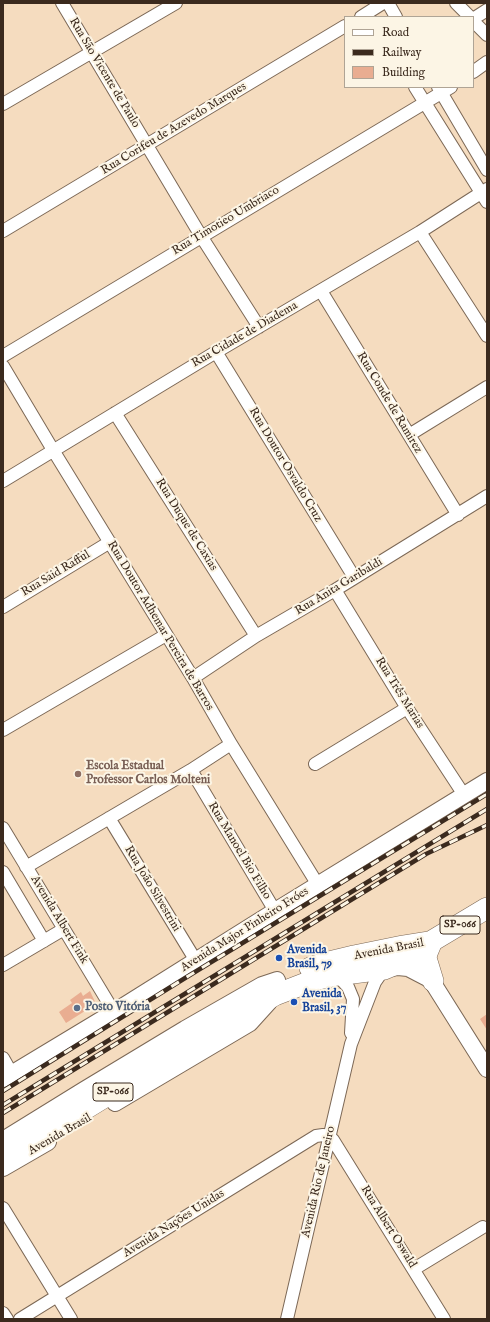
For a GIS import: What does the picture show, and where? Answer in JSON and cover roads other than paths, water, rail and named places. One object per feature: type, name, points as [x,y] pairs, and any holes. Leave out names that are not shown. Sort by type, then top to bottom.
[{"type":"highway","name":"SP-066","points":[[432,941],[487,908]]},
{"type":"highway","name":"Avenida Brasil","points":[[276,987],[337,975],[384,969],[409,951],[432,941]]},
{"type":"highway","points":[[432,941],[426,953],[426,958],[433,981]]},
{"type":"highway","name":"Avenida Brasil","points":[[218,1024],[276,987],[325,963],[409,951]]},
{"type":"highway","name":"SP-066","points":[[3,1149],[29,1142],[51,1130],[218,1024]]},
{"type":"highway","points":[[3,1141],[10,1141],[32,1132],[218,1024]]},
{"type":"main road","name":"Avenida Major Pinheiro Fróes","points":[[7,1076],[114,1012],[487,781]]},
{"type":"main road","points":[[409,951],[433,981],[487,1069]]},
{"type":"main road","points":[[384,969],[398,967],[408,968],[433,981]]},
{"type":"main road","name":"Avenida Brasil","points":[[3,1141],[185,1029],[262,985],[276,987],[250,1023],[3,1168]]},
{"type":"street","name":"Rua São Vicente de Paulo","points":[[62,3],[201,236],[259,327]]},
{"type":"street","points":[[3,104],[176,3]]},
{"type":"street","points":[[366,12],[383,3]]},
{"type":"street","points":[[388,3],[395,16]]},
{"type":"street","points":[[456,3],[469,16]]},
{"type":"street","points":[[474,19],[487,10]]},
{"type":"street","points":[[474,21],[487,35]]},
{"type":"street","name":"Rua Corifeu de Azevedo Marques","points":[[3,230],[344,27]]},
{"type":"street","points":[[474,71],[487,62]]},
{"type":"street","points":[[416,88],[485,194]]},
{"type":"street","points":[[443,89],[487,170]]},
{"type":"street","name":"Rua Timotieo Umbriaco","points":[[3,356],[425,103],[443,89]]},
{"type":"street","name":"Rua Cidade de Diadema","points":[[3,481],[216,352],[485,194]]},
{"type":"street","points":[[420,232],[487,336]]},
{"type":"street","name":"Rua Conde de Ramirez","points":[[322,291],[458,515]]},
{"type":"street","name":"Rua Doutor Osvaldo Cruz","points":[[216,352],[354,578]]},
{"type":"street","name":"Rua Doutor Adhemar Pereira de Barros","points":[[3,366],[318,886]]},
{"type":"street","points":[[409,435],[487,386]]},
{"type":"street","name":"Rua Duque de Caxias","points":[[115,413],[256,636]]},
{"type":"street","name":"Rua Anita Garibaldi","points":[[193,678],[256,636],[335,590],[487,496]]},
{"type":"street","name":"Rua Said Rafful","points":[[3,607],[110,542]]},
{"type":"street","name":"Rua Três Marias","points":[[335,590],[407,708],[464,795]]},
{"type":"street","points":[[3,730],[166,635]]},
{"type":"street","points":[[315,764],[407,708]]},
{"type":"street","points":[[26,867],[191,770],[231,744]]},
{"type":"street","name":"Rua Manoel Bio Filho","points":[[191,770],[275,911]]},
{"type":"street","name":"Rua João Silvestrini","points":[[109,818],[196,961]]},
{"type":"street","name":"Avenida Albert Fink","points":[[3,828],[114,1012]]},
{"type":"street","name":"Avenida Albert Fink","points":[[5,878],[44,940]]},
{"type":"street","points":[[3,965],[64,929]]},
{"type":"street","name":"Avenida Rio de Janeiro","points":[[287,1319],[351,1044],[375,982],[384,969]]},
{"type":"street","name":"Avenida Rio de Janeiro","points":[[337,975],[348,987],[353,1000],[351,1044]]},
{"type":"street","points":[[3,1058],[7,1076]]},
{"type":"street","name":"Avenida Nações Unidas","points":[[20,1319],[316,1136],[329,1136]]},
{"type":"street","name":"Rua Albert Oswald","points":[[329,1136],[414,1269],[444,1319]]},
{"type":"street","points":[[3,1208],[71,1319]]},
{"type":"street","points":[[414,1269],[483,1227]]},
{"type":"street","points":[[3,1313],[7,1319]]},
{"type":"railway","points":[[3,1091],[487,794]]},
{"type":"railway","points":[[3,1105],[487,809]]},
{"type":"railway","points":[[3,1113],[426,854],[487,825]]},
{"type":"place","name":"Escola Estadual Professor Carlos Molteni","points":[[78,774]]},
{"type":"place","name":"Avenida Brasil, 79","points":[[279,958]]},
{"type":"place","name":"Avenida Brasil, 37","points":[[294,1002]]},
{"type":"place","name":"Posto Vitória","points":[[77,1008]]}]
